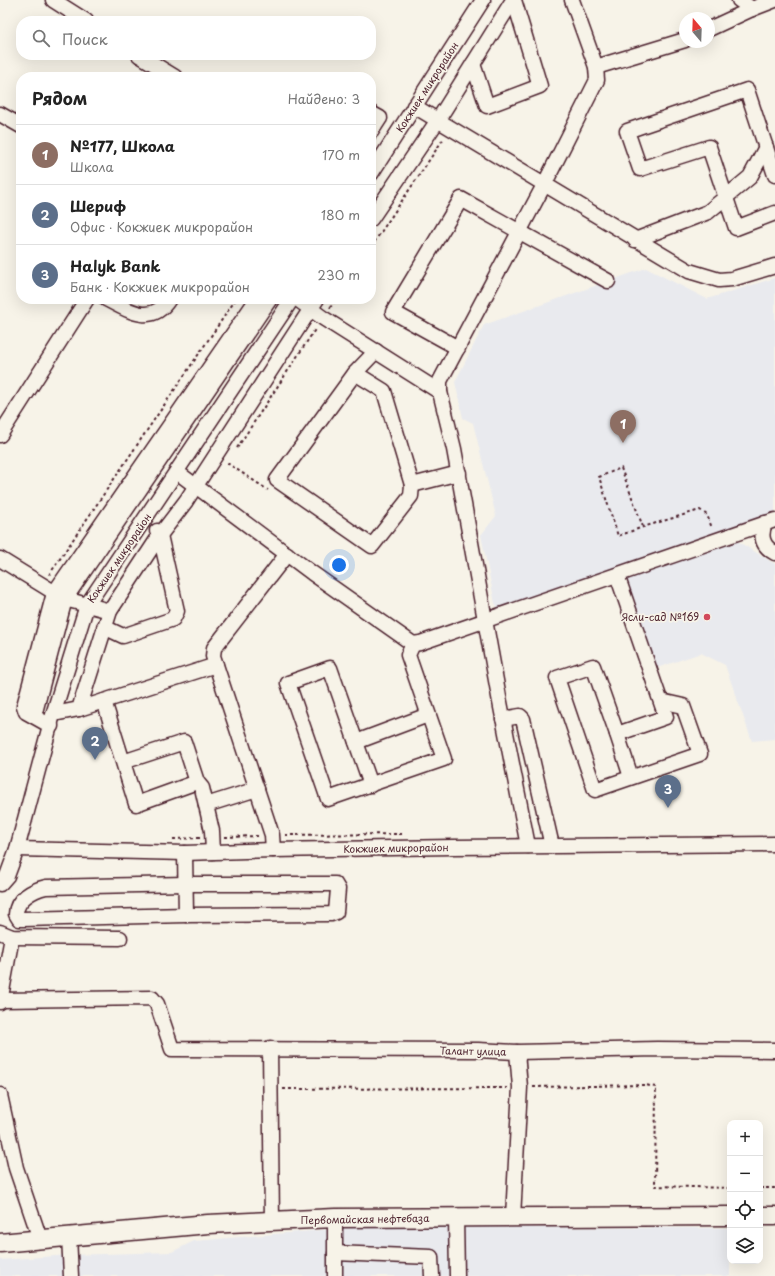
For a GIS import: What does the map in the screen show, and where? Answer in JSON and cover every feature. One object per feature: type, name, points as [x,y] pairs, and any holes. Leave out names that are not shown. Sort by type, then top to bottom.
[{"type":"main road","name":"Первомайская нефтебаза","points":[[0,1243],[69,1236],[272,1221],[335,1218],[727,1216]]},
{"type":"main road","points":[[763,1216],[775,1216]]},
{"type":"street","points":[[53,0],[78,16]]},
{"type":"street","name":"Кокжиек микрорайон","points":[[376,166],[483,0]]},
{"type":"street","points":[[473,64],[487,106],[540,86],[513,0]]},
{"type":"street","points":[[376,212],[438,120],[513,0]]},
{"type":"street","points":[[528,846],[503,719],[459,473],[440,392],[440,380],[544,185],[597,80],[596,66],[572,0]]},
{"type":"street","points":[[740,0],[752,9]]},
{"type":"street","points":[[715,25],[775,0]]},
{"type":"street","points":[[596,66],[679,42]]},
{"type":"street","points":[[147,60],[167,72]]},
{"type":"street","points":[[775,175],[747,90],[628,131],[640,169],[709,147],[736,228],[775,213]]},
{"type":"street","points":[[414,106],[635,240],[689,271],[718,280],[746,276],[775,266]]},
{"type":"street","points":[[0,114],[16,123]]},
{"type":"street","points":[[376,115],[380,118],[376,124]]},
{"type":"street","points":[[635,240],[708,212],[750,177],[766,147]]},
{"type":"street","points":[[458,348],[393,312],[461,200],[608,281]]},
{"type":"street","points":[[0,435],[84,304]]},
{"type":"street","points":[[116,304],[141,314],[155,313],[164,308],[166,304]]},
{"type":"street","points":[[216,665],[79,708],[52,720],[34,716],[26,712],[24,706],[59,596],[254,304]]},
{"type":"street","points":[[59,596],[266,304]]},
{"type":"street","name":"Кокжиек микрорайон","points":[[0,884],[7,876],[17,849],[52,720],[87,605],[147,518],[289,304]]},
{"type":"street","points":[[79,708],[110,611],[160,535],[186,501],[313,304],[323,318],[440,392]]},
{"type":"street","points":[[355,373],[384,391],[412,485],[411,496],[372,546],[277,480],[355,373],[376,351]]},
{"type":"street","points":[[177,472],[287,554],[413,644],[485,621],[770,522]]},
{"type":"street","points":[[412,485],[459,473]]},
{"type":"street","points":[[104,627],[122,636],[173,619],[177,611],[160,535],[147,518]]},
{"type":"street","points":[[770,522],[761,533],[763,543],[775,554]]},
{"type":"street","points":[[273,850],[272,835],[213,656],[214,648],[287,554]]},
{"type":"street","points":[[0,559],[59,596],[110,611]]},
{"type":"street","points":[[617,575],[666,717],[617,734]]},
{"type":"street","points":[[371,785],[330,668],[288,683],[328,799],[371,785],[444,759],[408,655],[413,644]]},
{"type":"street","points":[[631,777],[593,666],[557,678],[595,790],[700,754],[683,706],[661,701]]},
{"type":"street","points":[[104,701],[136,804],[197,782]]},
{"type":"street","points":[[356,742],[428,715]]},
{"type":"street","points":[[503,719],[520,716],[523,719],[552,846]]},
{"type":"street","points":[[123,762],[184,742],[197,782],[202,788],[212,831],[213,852]]},
{"type":"street","points":[[206,805],[257,789]]},
{"type":"street","name":"Кокжиек микрорайон","points":[[17,849],[185,853],[273,850],[528,846],[775,844]]},
{"type":"street","points":[[185,853],[186,915]]},
{"type":"street","points":[[185,884],[335,884],[338,889],[336,912],[331,914],[186,915],[20,919],[16,914],[23,900],[29,893],[46,887],[185,884]]},
{"type":"street","points":[[1,1001],[6,934],[120,938]]},
{"type":"street","name":"Талант улица","points":[[1,1001],[152,998],[157,1004],[172,1049],[270,1048],[517,1052],[657,1049],[775,1050]]},
{"type":"street","points":[[270,1048],[272,1221]]},
{"type":"street","points":[[513,1217],[520,1087],[517,1052]]},
{"type":"street","points":[[0,1095],[16,1168],[40,1239]]},
{"type":"street","points":[[456,1217],[457,1276]]},
{"type":"street","points":[[335,1218],[335,1276]]},
{"type":"street","points":[[69,1236],[72,1276]]},
{"type":"street","points":[[335,1253],[432,1257],[432,1276]]},
{"type":"path","points":[[376,240],[451,128]]},
{"type":"path","points":[[42,586],[233,304]]},
{"type":"path","points":[[236,450],[333,304]]},
{"type":"path","points":[[223,469],[227,463],[269,491],[277,480]]},
{"type":"path","points":[[642,527],[621,468],[598,477],[618,536],[642,527],[700,510],[707,515],[717,540]]},
{"type":"path","points":[[271,1089],[645,1085],[656,1088],[655,1186],[727,1188]]},
{"type":"path","points":[[763,1188],[775,1188]]},
{"type":"shaded area","points":[[646,268],[707,299],[775,278],[775,517],[502,610],[498,608],[495,603],[481,535],[496,516],[473,423],[463,418],[455,382],[484,325]]},
{"type":"shaded area","name":"Ясли-сад №169","points":[[737,541],[775,564],[775,739],[752,741],[725,665],[701,653],[657,668],[626,580]]},
{"type":"shaded area","points":[[345,1228],[727,1228],[727,1264],[730,1264],[730,1276],[0,1276],[0,1260],[70,1255],[172,1252],[194,1241]]},
{"type":"place","name":"№177, Школа","points":[[623,443]]},
{"type":"place","name":"Ясли-сад №169","points":[[707,617]]},
{"type":"place","name":"Шериф","points":[[95,760]]},
{"type":"place","name":"Halyk Bank","points":[[668,808]]}]
